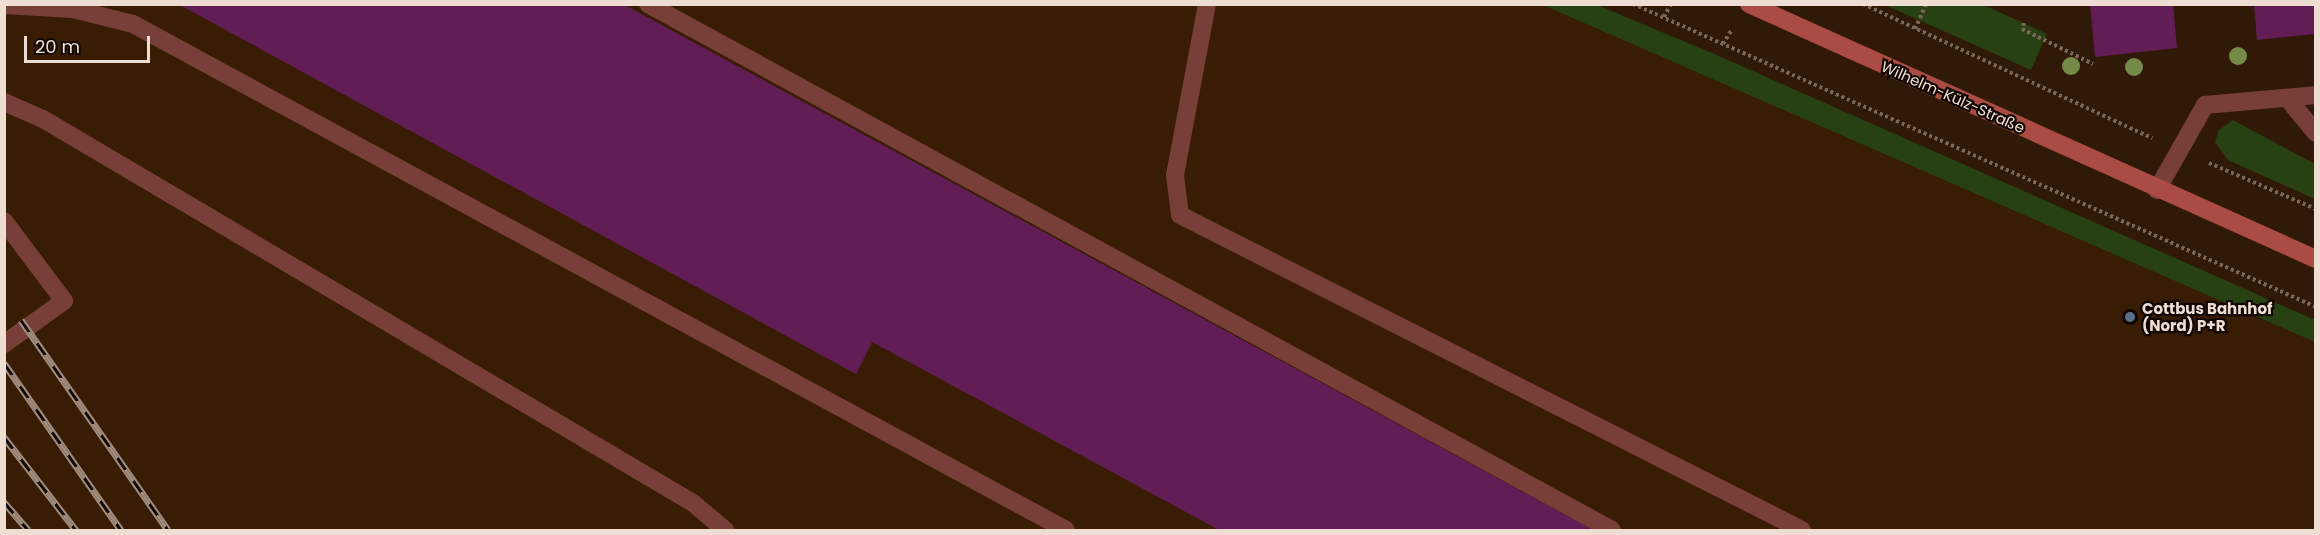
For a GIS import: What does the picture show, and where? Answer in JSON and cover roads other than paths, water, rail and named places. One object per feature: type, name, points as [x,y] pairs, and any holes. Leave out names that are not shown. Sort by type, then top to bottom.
[{"type":"main road","name":"Wilhelm-Külz-Straße","points":[[1749,4],[2157,190],[2316,259]]},
{"type":"street","points":[[648,4],[1612,531]]},
{"type":"street","points":[[1207,4],[1175,175],[1180,215],[1802,531]]},
{"type":"street","points":[[4,5],[73,9],[133,24],[1066,531]]},
{"type":"street","points":[[2157,190],[2205,105],[2316,95]]},
{"type":"street","points":[[2287,98],[2316,133]]},
{"type":"street","points":[[4,102],[43,119],[693,503],[725,531]]},
{"type":"street","points":[[4,221],[64,301],[4,344]]},
{"type":"railway","points":[[21,320],[168,530]]},
{"type":"railway","points":[[4,363],[121,530]]},
{"type":"railway","points":[[4,437],[76,530]]},
{"type":"railway","points":[[4,502],[28,530]]},
{"type":"place","name":"Cottbus Bahnhof (Nord) P+R","points":[[2130,317]]}]
